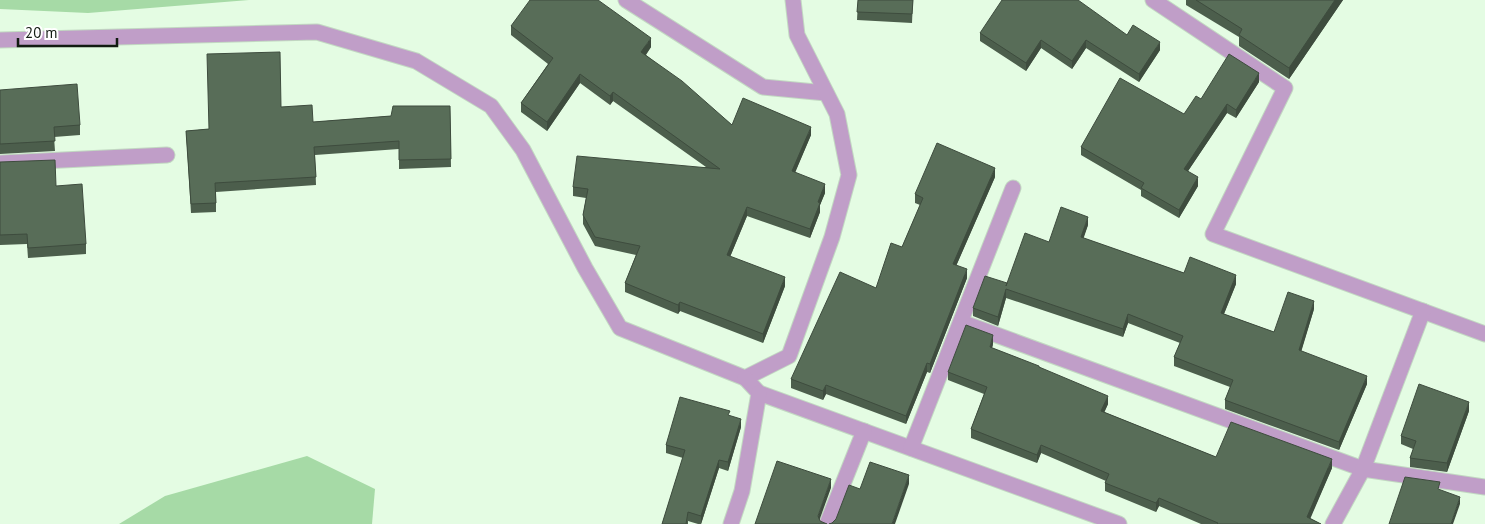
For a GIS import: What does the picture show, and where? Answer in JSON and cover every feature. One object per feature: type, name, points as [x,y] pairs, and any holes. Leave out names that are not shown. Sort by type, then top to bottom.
[{"type":"street","points":[[626,0],[763,87],[826,93]]},
{"type":"street","points":[[744,378],[789,356],[832,237],[849,175],[837,114],[797,35],[793,0]]},
{"type":"street","points":[[1154,0],[1285,88],[1213,234],[1485,334]]},
{"type":"street","points":[[0,40],[317,32],[416,62],[491,106],[523,150],[585,268],[620,328],[744,378],[759,393],[1118,524]]},
{"type":"street","points":[[0,164],[167,155]]},
{"type":"street","points":[[911,448],[1013,188]]},
{"type":"street","points":[[1333,524],[1363,469],[1423,311]]},
{"type":"street","points":[[961,322],[1363,469],[1485,487]]},
{"type":"street","points":[[731,524],[742,491],[759,393]]},
{"type":"street","points":[[827,524],[864,431]]},
{"type":"green space","points":[[0,0],[249,0],[88,13],[0,9]]},
{"type":"green space","points":[[307,456],[375,489],[372,524],[119,524],[165,496]]},
{"type":"building","points":[[530,0],[598,0],[651,38],[641,52],[682,81],[732,125],[743,98],[811,127],[792,171],[825,184],[810,229],[747,207],[727,255],[785,277],[763,334],[680,302],[678,305],[625,283],[640,246],[595,237],[583,215],[588,189],[573,187],[577,156],[720,169],[613,92],[610,96],[580,74],[547,122],[521,103],[553,58],[511,26]]},
{"type":"building","points":[[858,0],[913,0],[912,14],[857,12]]},
{"type":"building","points":[[1002,0],[1078,0],[1127,35],[1133,25],[1160,42],[1139,74],[1086,40],[1072,61],[1041,40],[1026,63],[980,33]]},
{"type":"building","points":[[1196,0],[1335,0],[1289,68],[1239,35],[1242,29]]},
{"type":"building","points":[[280,52],[281,107],[312,105],[313,122],[391,116],[393,106],[450,106],[451,159],[399,160],[399,141],[314,147],[316,177],[215,183],[216,203],[191,204],[186,131],[209,129],[207,54]]},
{"type":"building","points":[[1229,54],[1259,73],[1236,110],[1227,104],[1184,169],[1198,177],[1179,210],[1141,188],[1144,183],[1081,147],[1120,78],[1184,114],[1196,96],[1201,99]]},
{"type":"building","points":[[77,84],[80,125],[54,127],[55,141],[0,144],[0,90]]},
{"type":"building","points":[[937,143],[995,168],[953,264],[967,269],[930,364],[927,363],[906,416],[826,385],[823,391],[791,379],[840,272],[876,288],[891,243],[902,247],[923,198],[915,194]]},
{"type":"building","points":[[55,160],[56,186],[82,184],[86,244],[28,248],[27,234],[0,235],[0,162]]},
{"type":"building","points":[[1061,207],[1088,217],[1081,237],[1184,273],[1190,257],[1236,275],[1221,313],[1274,332],[1288,292],[1314,301],[1299,350],[1367,376],[1339,442],[1225,400],[1233,380],[1174,357],[1183,336],[1128,314],[1123,329],[1006,289],[998,317],[973,308],[985,276],[1007,283],[1006,286],[1025,233],[1049,242]]},
{"type":"building","points":[[966,325],[993,335],[990,347],[1108,396],[1101,411],[1216,457],[1231,422],[1332,459],[1307,517],[1321,524],[1217,524],[1159,498],[1156,503],[1105,483],[1109,474],[1041,445],[1037,455],[971,429],[987,387],[948,372]]},
{"type":"building","points":[[1419,384],[1469,402],[1447,463],[1410,458],[1416,441],[1401,436]]},
{"type":"building","points":[[680,397],[730,411],[728,415],[741,419],[728,462],[719,460],[701,516],[688,512],[686,524],[662,524],[685,450],[666,445]]},
{"type":"building","points":[[777,461],[831,479],[818,516],[820,521],[827,524],[755,524]]},
{"type":"building","points":[[870,462],[909,475],[892,524],[829,524],[836,519],[849,485],[860,489]]},
{"type":"building","points":[[1405,477],[1440,482],[1438,489],[1460,497],[1451,524],[1389,524]]}]
